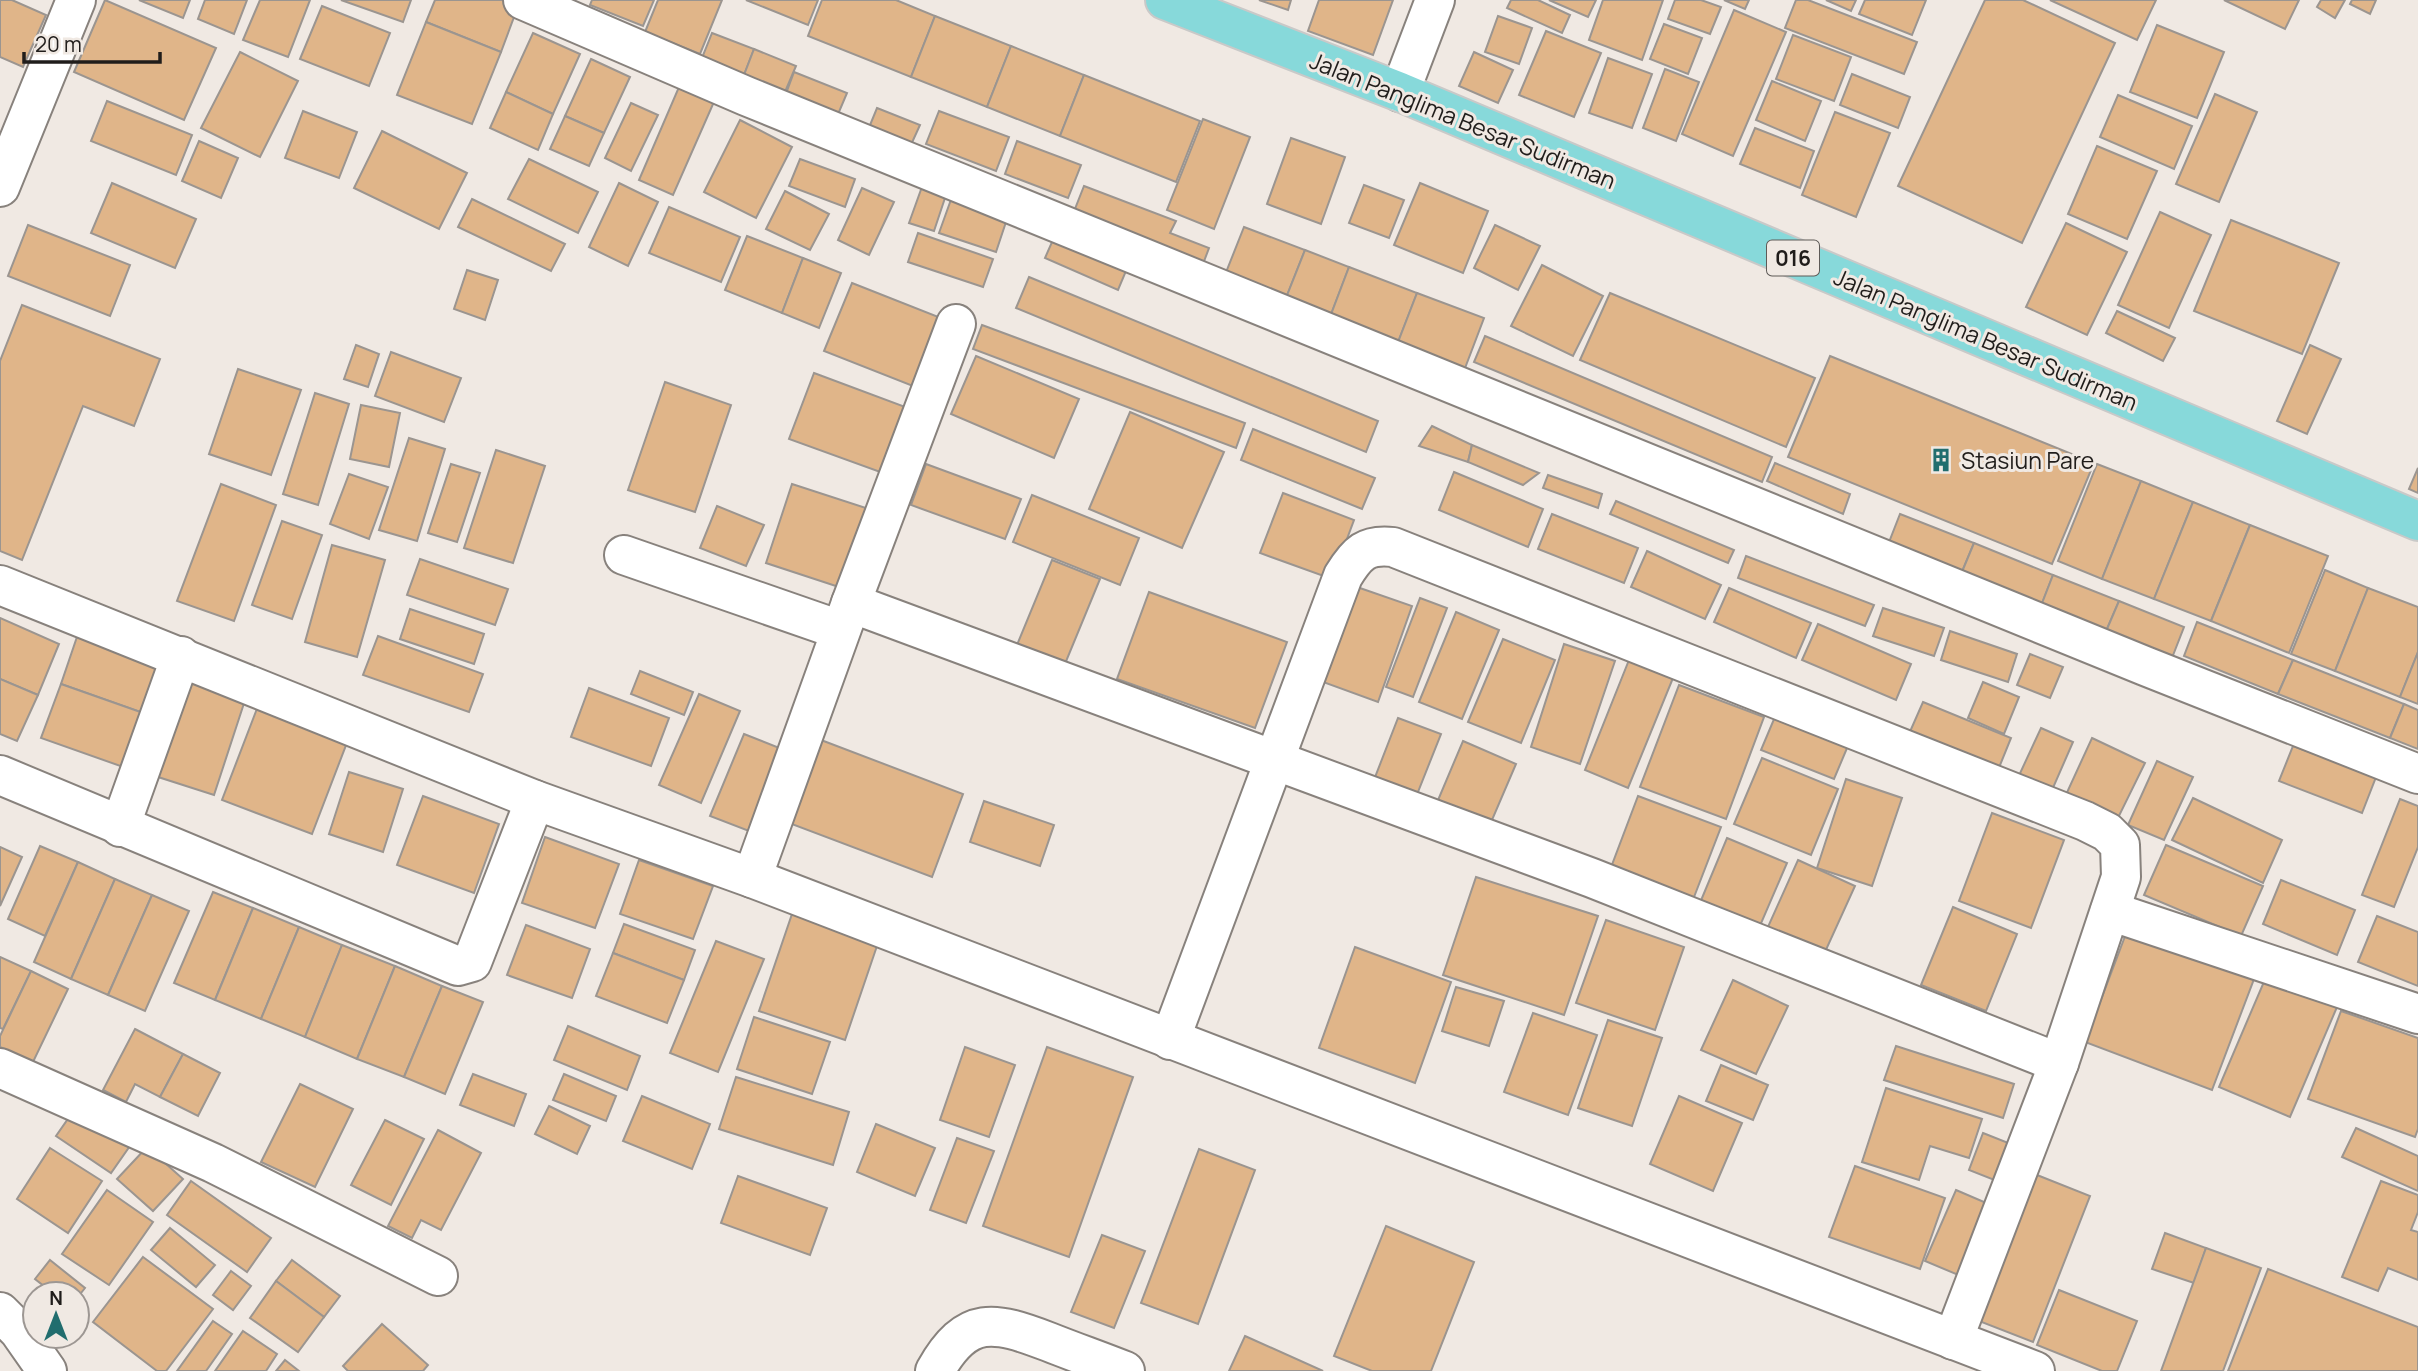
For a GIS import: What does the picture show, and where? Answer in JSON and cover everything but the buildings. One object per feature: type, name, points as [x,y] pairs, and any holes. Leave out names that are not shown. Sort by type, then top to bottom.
[{"type":"main road","name":"Jalan Panglima Besar Sudirman","points":[[1165,0],[1400,92],[2418,521]]},
{"type":"street","points":[[0,187],[76,0]]},
{"type":"street","points":[[523,0],[784,112],[2145,666],[2418,774]]},
{"type":"street","points":[[1400,92],[1435,0]]},
{"type":"street","points":[[752,878],[845,617],[957,324]]},
{"type":"street","points":[[1170,1040],[1343,576],[1355,556],[1367,547],[1393,547],[2107,832],[2120,845],[2123,858],[2122,877],[2059,1063],[1952,1340]]},
{"type":"street","points":[[624,555],[845,617],[1274,761],[1591,878],[2059,1063]]},
{"type":"street","points":[[0,585],[535,800],[752,878],[2035,1371]]},
{"type":"street","points":[[120,827],[181,656]]},
{"type":"street","points":[[0,775],[458,966],[472,962],[535,800]]},
{"type":"street","points":[[2110,911],[2418,1014]]},
{"type":"street","points":[[0,1069],[213,1163],[438,1276]]},
{"type":"street","points":[[0,1312],[19,1331],[47,1371]]},
{"type":"street","points":[[935,1371],[948,1347],[968,1332],[989,1326],[1014,1329],[1125,1371]]},
{"type":"place","name":"Stasiun Pare","points":[[1941,460]]}]
